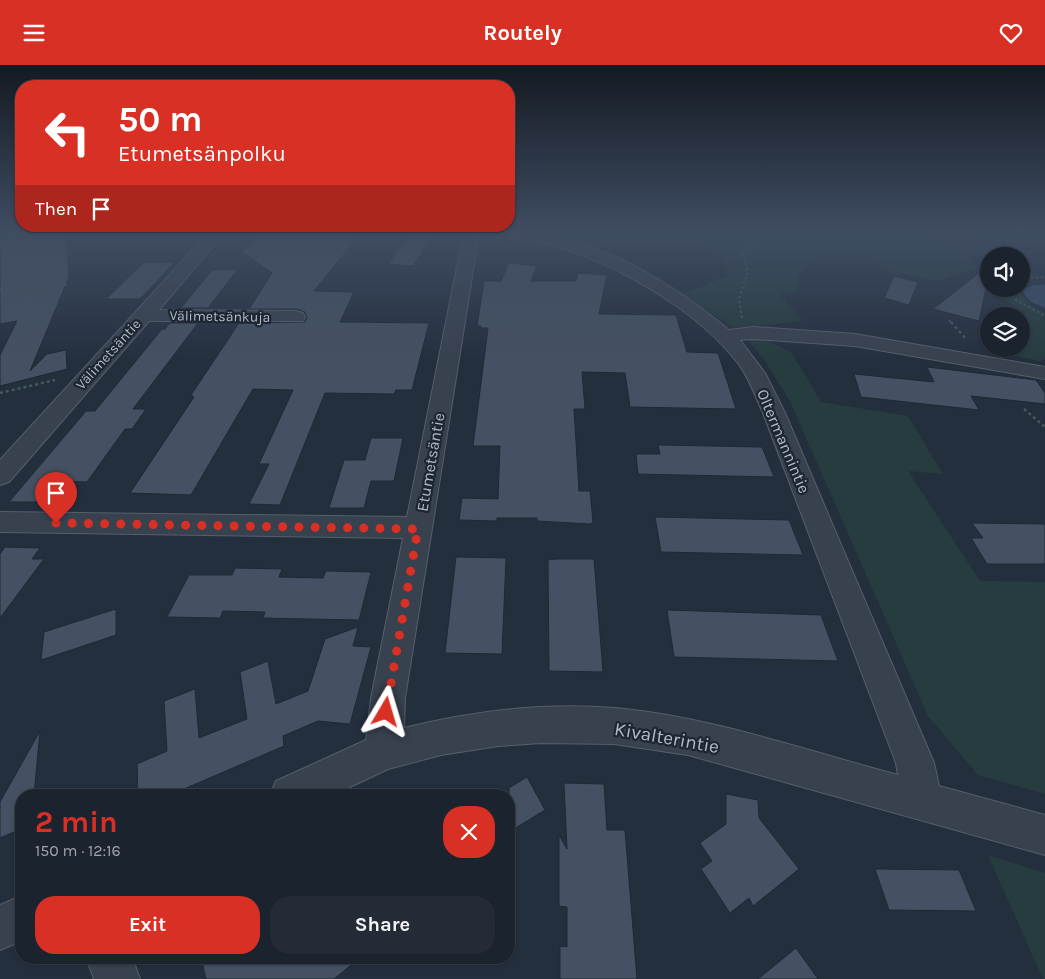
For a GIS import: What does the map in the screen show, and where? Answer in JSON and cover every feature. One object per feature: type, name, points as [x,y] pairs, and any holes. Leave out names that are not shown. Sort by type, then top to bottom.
[{"type":"street","name":"Välimetsäntie","points":[[0,476],[179,275]]},
{"type":"street","name":"Etumetsäntie","points":[[384,751],[388,698],[464,275]]},
{"type":"street","name":"Oltermannintie","points":[[632,275],[678,300],[731,335],[739,351],[753,371],[774,413],[915,763],[923,801]]},
{"type":"street","name":"Välimetsänkuja","points":[[143,315],[296,317]]},
{"type":"street","points":[[731,335],[753,333],[855,340],[1045,373]]},
{"type":"street","points":[[0,522],[418,529]]},
{"type":"street","name":"Kivalterintie","points":[[303,789],[384,751],[441,737],[498,728],[541,725],[614,726],[688,737],[1045,835]]},
{"type":"street","points":[[0,928],[15,921]]},
{"type":"street","points":[[112,964],[117,979]]},
{"type":"path","points":[[731,335],[742,319],[739,299],[747,275]]},
{"type":"path","points":[[1030,275],[1035,277]]},
{"type":"path","points":[[1030,278],[1045,277]]},
{"type":"path","points":[[26,302],[27,298],[53,285],[66,285]]},
{"type":"path","points":[[968,285],[980,285]]},
{"type":"path","points":[[0,289],[34,294]]},
{"type":"path","points":[[1013,297],[1045,316]]},
{"type":"path","points":[[0,393],[78,375],[89,375]]},
{"type":"path","points":[[1024,409],[1045,427]]},
{"type":"green space","points":[[730,275],[799,275],[797,292],[779,294],[803,321],[734,328],[682,294]]},
{"type":"green space","points":[[907,275],[955,275],[939,282]]},
{"type":"green space","points":[[996,297],[1023,297],[1033,306],[1045,312],[1045,357],[1042,362],[1021,357],[1030,357],[1030,307],[1016,307]]},
{"type":"green space","points":[[765,339],[792,353],[821,402],[908,416],[943,474],[908,471],[980,581],[1045,582],[1045,794],[978,775],[928,716],[790,401],[764,360],[748,340]]},
{"type":"green space","points":[[988,855],[1045,873],[1045,979],[1043,979]]},
{"type":"water","points":[[1045,285],[1045,308],[1031,302],[1027,297],[1030,297],[1030,286]]},
{"type":"building","points":[[0,275],[69,275],[30,371],[47,354],[66,350],[67,369],[0,386],[0,355],[17,321],[0,324]]},
{"type":"building","points":[[131,275],[163,275],[140,299],[106,299]]},
{"type":"building","points":[[208,275],[234,275],[208,308],[181,308]]},
{"type":"building","points":[[271,275],[327,275],[314,291],[354,292],[340,322],[429,323],[412,390],[396,390],[394,394],[325,393],[280,505],[249,504],[269,464],[259,464],[293,390],[253,389],[191,495],[130,493],[194,397],[191,395],[239,323],[305,322],[307,318],[305,312],[297,309],[249,309]]},
{"type":"building","points":[[504,275],[534,275],[531,281],[576,281],[578,275],[607,275],[599,314],[676,315],[687,352],[718,353],[736,409],[630,407],[625,373],[582,372],[585,409],[574,409],[579,491],[590,491],[593,521],[591,524],[537,521],[537,518],[497,518],[497,521],[459,520],[462,498],[498,499],[500,446],[473,446],[488,328],[477,326],[484,281],[501,281]]},
{"type":"building","points":[[977,275],[980,275],[980,297],[984,297],[982,307],[980,307],[979,321],[933,309]]},
{"type":"building","points":[[894,276],[918,282],[909,305],[884,298]]},
{"type":"building","points":[[170,323],[198,323],[133,409],[146,409],[132,429],[125,429],[87,482],[52,481],[36,502],[9,502],[86,411],[95,411],[162,329],[165,329]]},
{"type":"building","points":[[927,367],[1036,380],[1045,393],[1045,404],[971,396],[979,410],[861,397],[854,374],[934,382]]},
{"type":"building","points":[[371,438],[403,438],[394,481],[371,481],[364,508],[329,508],[344,460],[365,460]]},
{"type":"building","points":[[658,445],[762,447],[774,477],[638,474],[636,454],[660,454]]},
{"type":"building","points":[[655,517],[789,520],[803,555],[661,552]]},
{"type":"building","points":[[972,523],[1045,524],[1045,564],[987,564],[971,538],[983,538]]},
{"type":"building","points":[[5,547],[40,548],[32,559],[44,559],[0,618],[0,554]]},
{"type":"building","points":[[456,557],[506,558],[502,654],[445,653]]},
{"type":"building","points":[[594,559],[603,672],[549,671],[548,560]]},
{"type":"building","points":[[235,568],[282,569],[279,577],[323,578],[326,571],[371,572],[359,620],[263,618],[265,612],[223,611],[220,618],[167,617],[189,575],[232,575]]},
{"type":"building","points":[[116,609],[116,635],[41,660],[44,632]]},
{"type":"building","points":[[667,610],[821,615],[838,661],[674,657]]},
{"type":"building","points":[[358,627],[353,646],[371,647],[350,724],[318,721],[283,736],[284,746],[184,789],[138,789],[137,764],[167,751],[164,701],[195,689],[199,738],[247,719],[240,672],[268,661],[276,704],[308,691],[325,639]]},
{"type":"building","points":[[40,731],[35,789],[15,789],[15,832],[0,838],[0,802]]},
{"type":"building","points":[[527,777],[545,810],[515,828],[515,789],[509,788]]},
{"type":"building","points":[[564,783],[604,784],[607,830],[625,830],[637,979],[560,979],[560,946],[567,947],[567,907],[559,906],[559,835],[567,849]]},
{"type":"building","points":[[726,794],[758,800],[759,818],[799,869],[753,906],[749,898],[730,913],[701,869],[712,861],[700,843],[726,824]]},
{"type":"building","points":[[875,869],[959,870],[976,911],[889,910]]},
{"type":"building","points":[[796,948],[818,979],[758,979]]},
{"type":"building","points":[[203,964],[352,964],[334,979],[206,979]]},
{"type":"route","points":[[56,523],[418,529],[386,712]]}]
